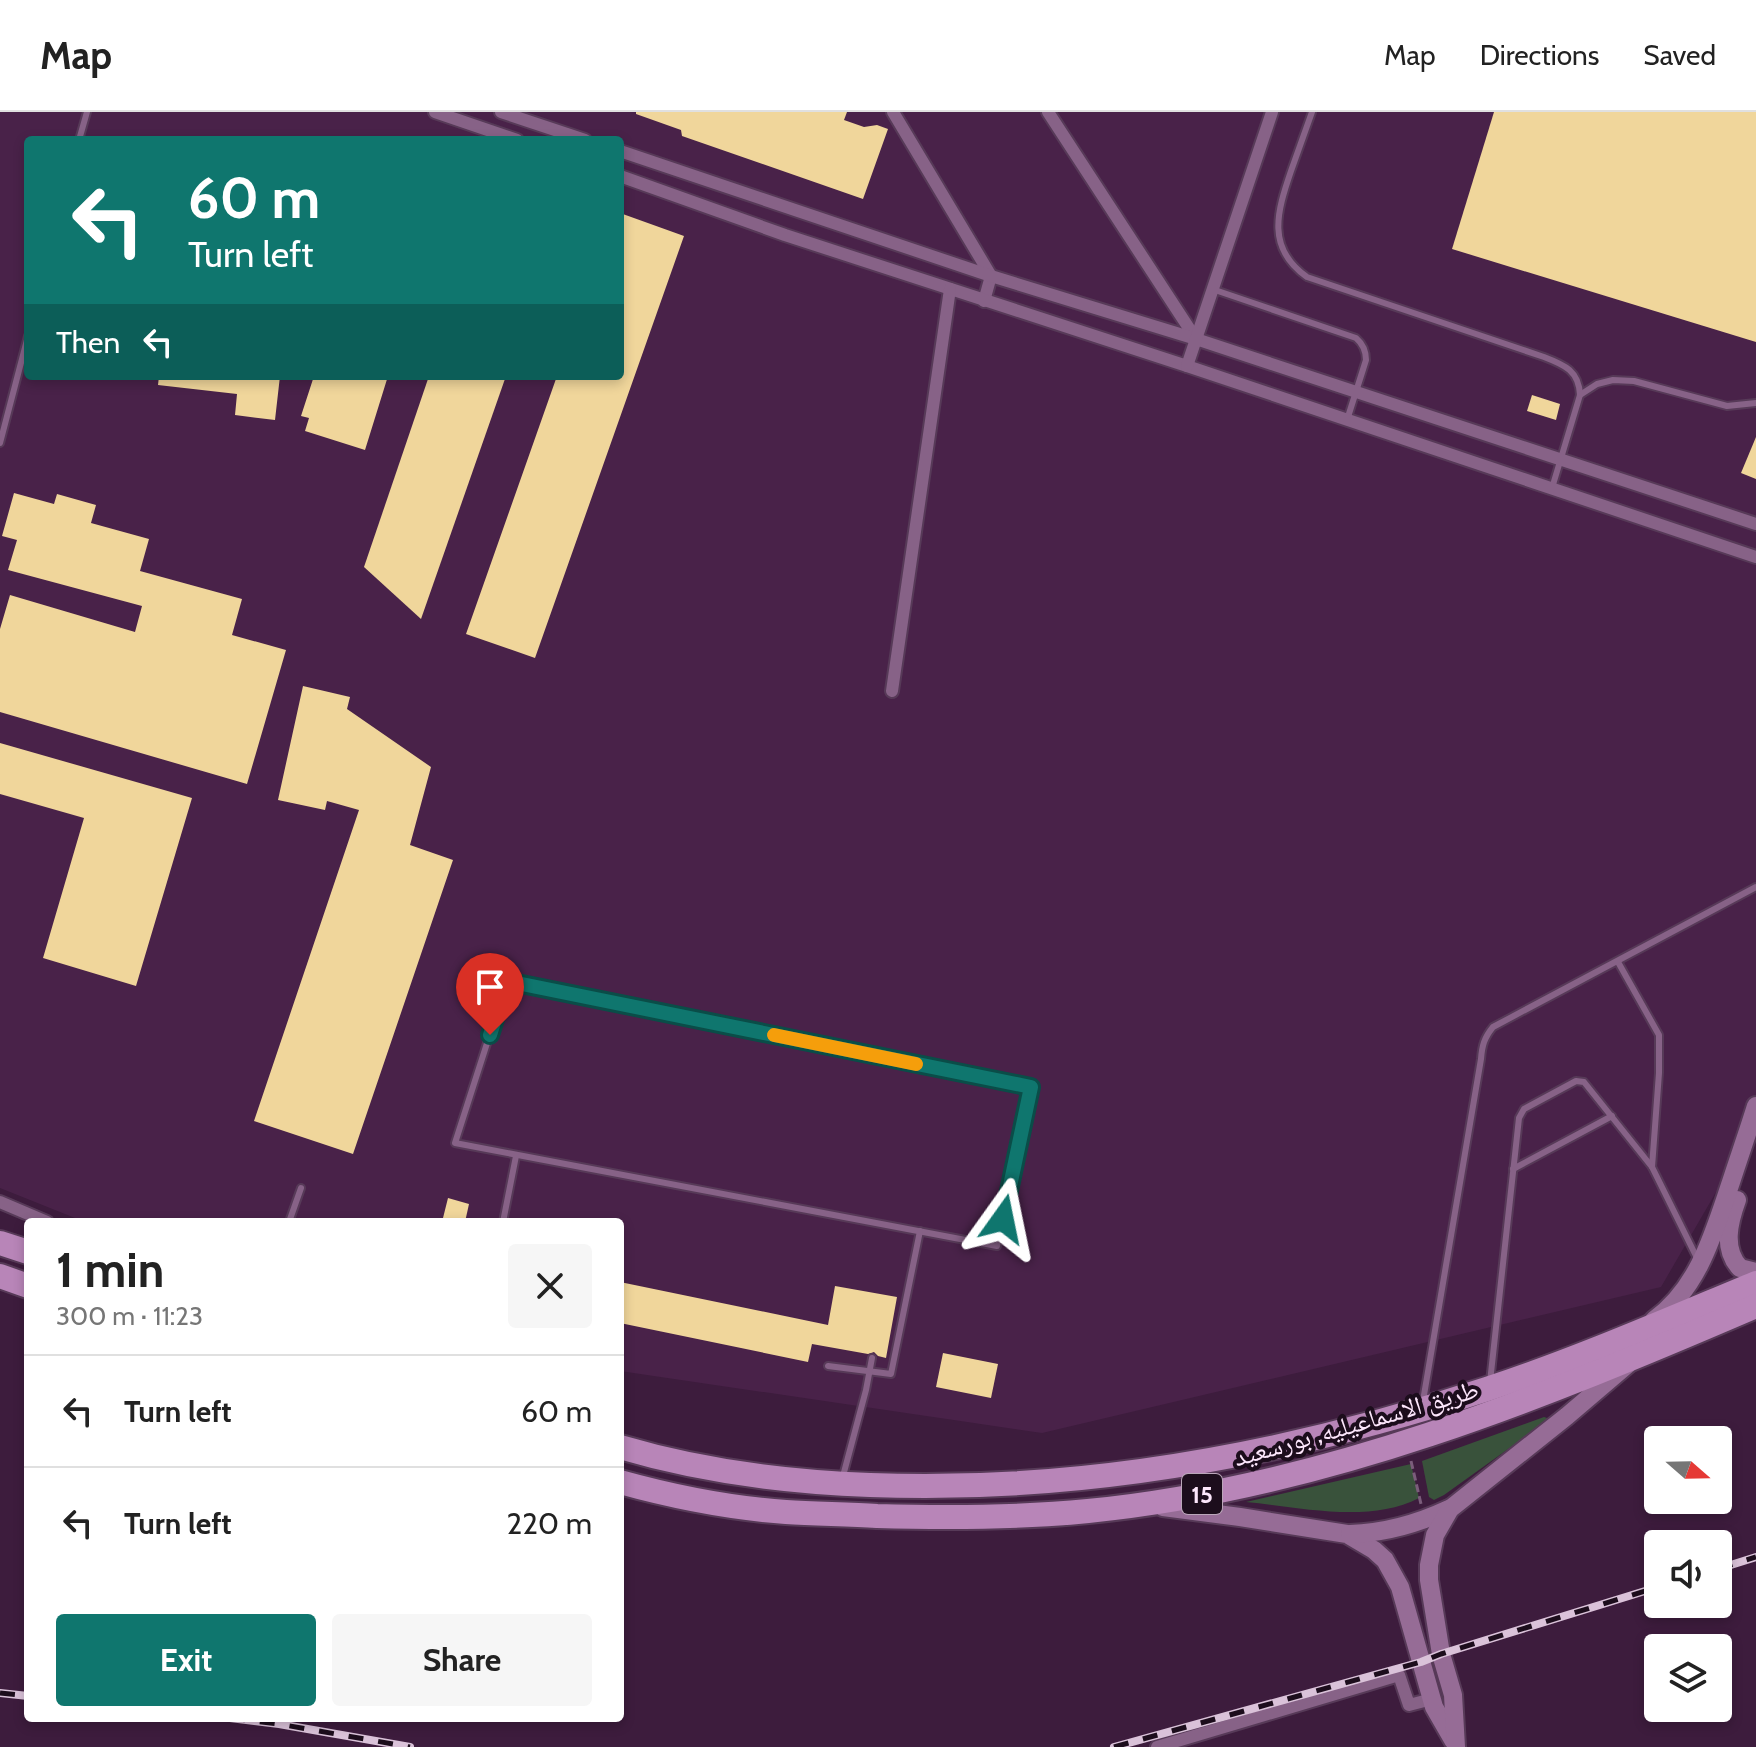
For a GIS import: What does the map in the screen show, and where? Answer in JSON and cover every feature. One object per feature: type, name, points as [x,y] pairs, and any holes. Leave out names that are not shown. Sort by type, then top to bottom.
[{"type":"highway","points":[[0,1243],[24,1251]]},
{"type":"highway","points":[[0,1276],[24,1285]]},
{"type":"highway","name":"طريق الاسماعيليه, بورسعيد","points":[[624,1483],[730,1506],[785,1512],[1006,1517],[1143,1504],[1307,1471],[1407,1442],[1544,1394],[1756,1283]]},
{"type":"highway","name":"طريق الاسماعيليه, بورسعيد","points":[[624,1448],[735,1472],[841,1484],[1011,1484],[1150,1471],[1287,1445],[1422,1410],[1555,1365],[1636,1345],[1756,1306]]},
{"type":"main road","points":[[1143,1504],[1347,1534],[1395,1529],[1450,1509],[1567,1416],[1676,1301],[1700,1264],[1715,1228],[1755,1111]]},
{"type":"main road","points":[[1756,1145],[1732,1213],[1729,1244],[1730,1253],[1740,1268],[1756,1272]]},
{"type":"main road","points":[[1450,1509],[1435,1535],[1429,1580],[1441,1654],[1453,1695],[1456,1746]]},
{"type":"main road","points":[[1347,1534],[1374,1550],[1394,1573],[1434,1707],[1456,1746]]},
{"type":"street","points":[[435,112],[505,136]]},
{"type":"street","points":[[501,112],[573,136]]},
{"type":"street","points":[[893,112],[991,276],[984,301]]},
{"type":"street","points":[[1048,112],[1196,339]]},
{"type":"street","points":[[1187,366],[1272,112]]},
{"type":"street","points":[[624,152],[991,276],[1196,339],[1756,524]]},
{"type":"street","points":[[624,177],[785,235],[1752,556],[1756,540]]},
{"type":"street","points":[[892,691],[950,289]]},
{"type":"street","points":[[0,1202],[38,1218]]},
{"type":"street","points":[[1157,1747],[1399,1675],[1409,1705],[1432,1699]]},
{"type":"lane","points":[[80,136],[87,112]]},
{"type":"lane","points":[[1312,112],[1281,200],[1277,222],[1280,244],[1287,259],[1307,277],[1562,364],[1572,372],[1579,383],[1580,395],[1552,488]]},
{"type":"lane","points":[[1212,289],[1356,338],[1364,347],[1365,368],[1347,420]]},
{"type":"lane","points":[[0,443],[24,351]]},
{"type":"lane","points":[[1580,395],[1597,384],[1613,380],[1634,381],[1727,406],[1756,403]]},
{"type":"lane","points":[[1422,1410],[1482,1043],[1493,1027],[1756,887]]},
{"type":"lane","points":[[1618,962],[1659,1035],[1660,1062],[1652,1167]]},
{"type":"lane","points":[[507,981],[1031,1087],[997,1246],[920,1231],[455,1143],[507,981]]},
{"type":"lane","points":[[1489,1389],[1519,1118],[1524,1109],[1576,1081],[1584,1082],[1652,1167],[1700,1264]]},
{"type":"lane","points":[[1513,1169],[1612,1116]]},
{"type":"lane","points":[[504,1218],[516,1156]]},
{"type":"lane","points":[[290,1218],[301,1188]]},
{"type":"lane","points":[[828,1366],[891,1374],[920,1231]]},
{"type":"lane","points":[[841,1484],[872,1358]]},
{"type":"path","points":[[1407,1442],[1425,1520]]},
{"type":"shaded area","points":[[0,112],[1756,112],[1756,1123],[1661,1287],[1042,1433],[624,1372],[624,1218],[75,1218],[0,1188]]},
{"type":"green space","points":[[1547,1418],[1546,1422],[1444,1495],[1434,1500],[1429,1497],[1422,1461]]},
{"type":"green space","points":[[1411,1464],[1419,1498],[1399,1506],[1334,1512],[1246,1502]]},
{"type":"building","points":[[636,112],[847,112],[844,120],[864,127],[877,125],[888,129],[863,199],[682,136],[681,130]]},
{"type":"building","points":[[1494,112],[1756,112],[1756,342],[1452,249]]},
{"type":"building","points":[[624,214],[684,236],[535,658],[466,634],[556,380],[624,380]]},
{"type":"building","points":[[159,380],[280,380],[275,420],[235,415],[237,394],[158,385]]},
{"type":"building","points":[[313,380],[387,380],[365,450],[305,431],[309,418],[301,416]]},
{"type":"building","points":[[428,380],[505,380],[421,619],[364,567]]},
{"type":"building","points":[[1532,395],[1560,404],[1556,420],[1527,411]]},
{"type":"building","points":[[1756,437],[1756,479],[1741,473]]},
{"type":"building","points":[[14,493],[54,504],[57,494],[96,505],[91,523],[149,539],[140,571],[242,599],[232,635],[286,650],[247,784],[0,712],[0,629],[10,595],[135,632],[142,606],[8,570],[17,540],[2,536]]},
{"type":"building","points":[[303,686],[350,697],[347,709],[431,767],[410,845],[453,860],[353,1154],[254,1121],[359,810],[327,801],[325,810],[278,800]]},
{"type":"building","points":[[0,743],[192,798],[136,986],[43,958],[84,818],[0,794]]},
{"type":"building","points":[[448,1198],[469,1204],[466,1218],[443,1218]]},
{"type":"building","points":[[624,1283],[828,1325],[835,1286],[897,1297],[886,1358],[874,1352],[868,1354],[812,1344],[808,1362],[624,1324]]},
{"type":"building","points":[[943,1353],[998,1364],[991,1398],[936,1387]]},
{"type":"railway","points":[[1732,1565],[1756,1557]]},
{"type":"railway","points":[[1114,1747],[1421,1662],[1644,1591]]},
{"type":"railway","points":[[0,1693],[24,1696]]},
{"type":"railway","points":[[263,1722],[410,1747]]},
{"type":"slow traffic","points":[[774,1035],[916,1064]]},
{"type":"route","points":[[490,1035],[507,981],[1031,1087],[1003,1219]]}]
